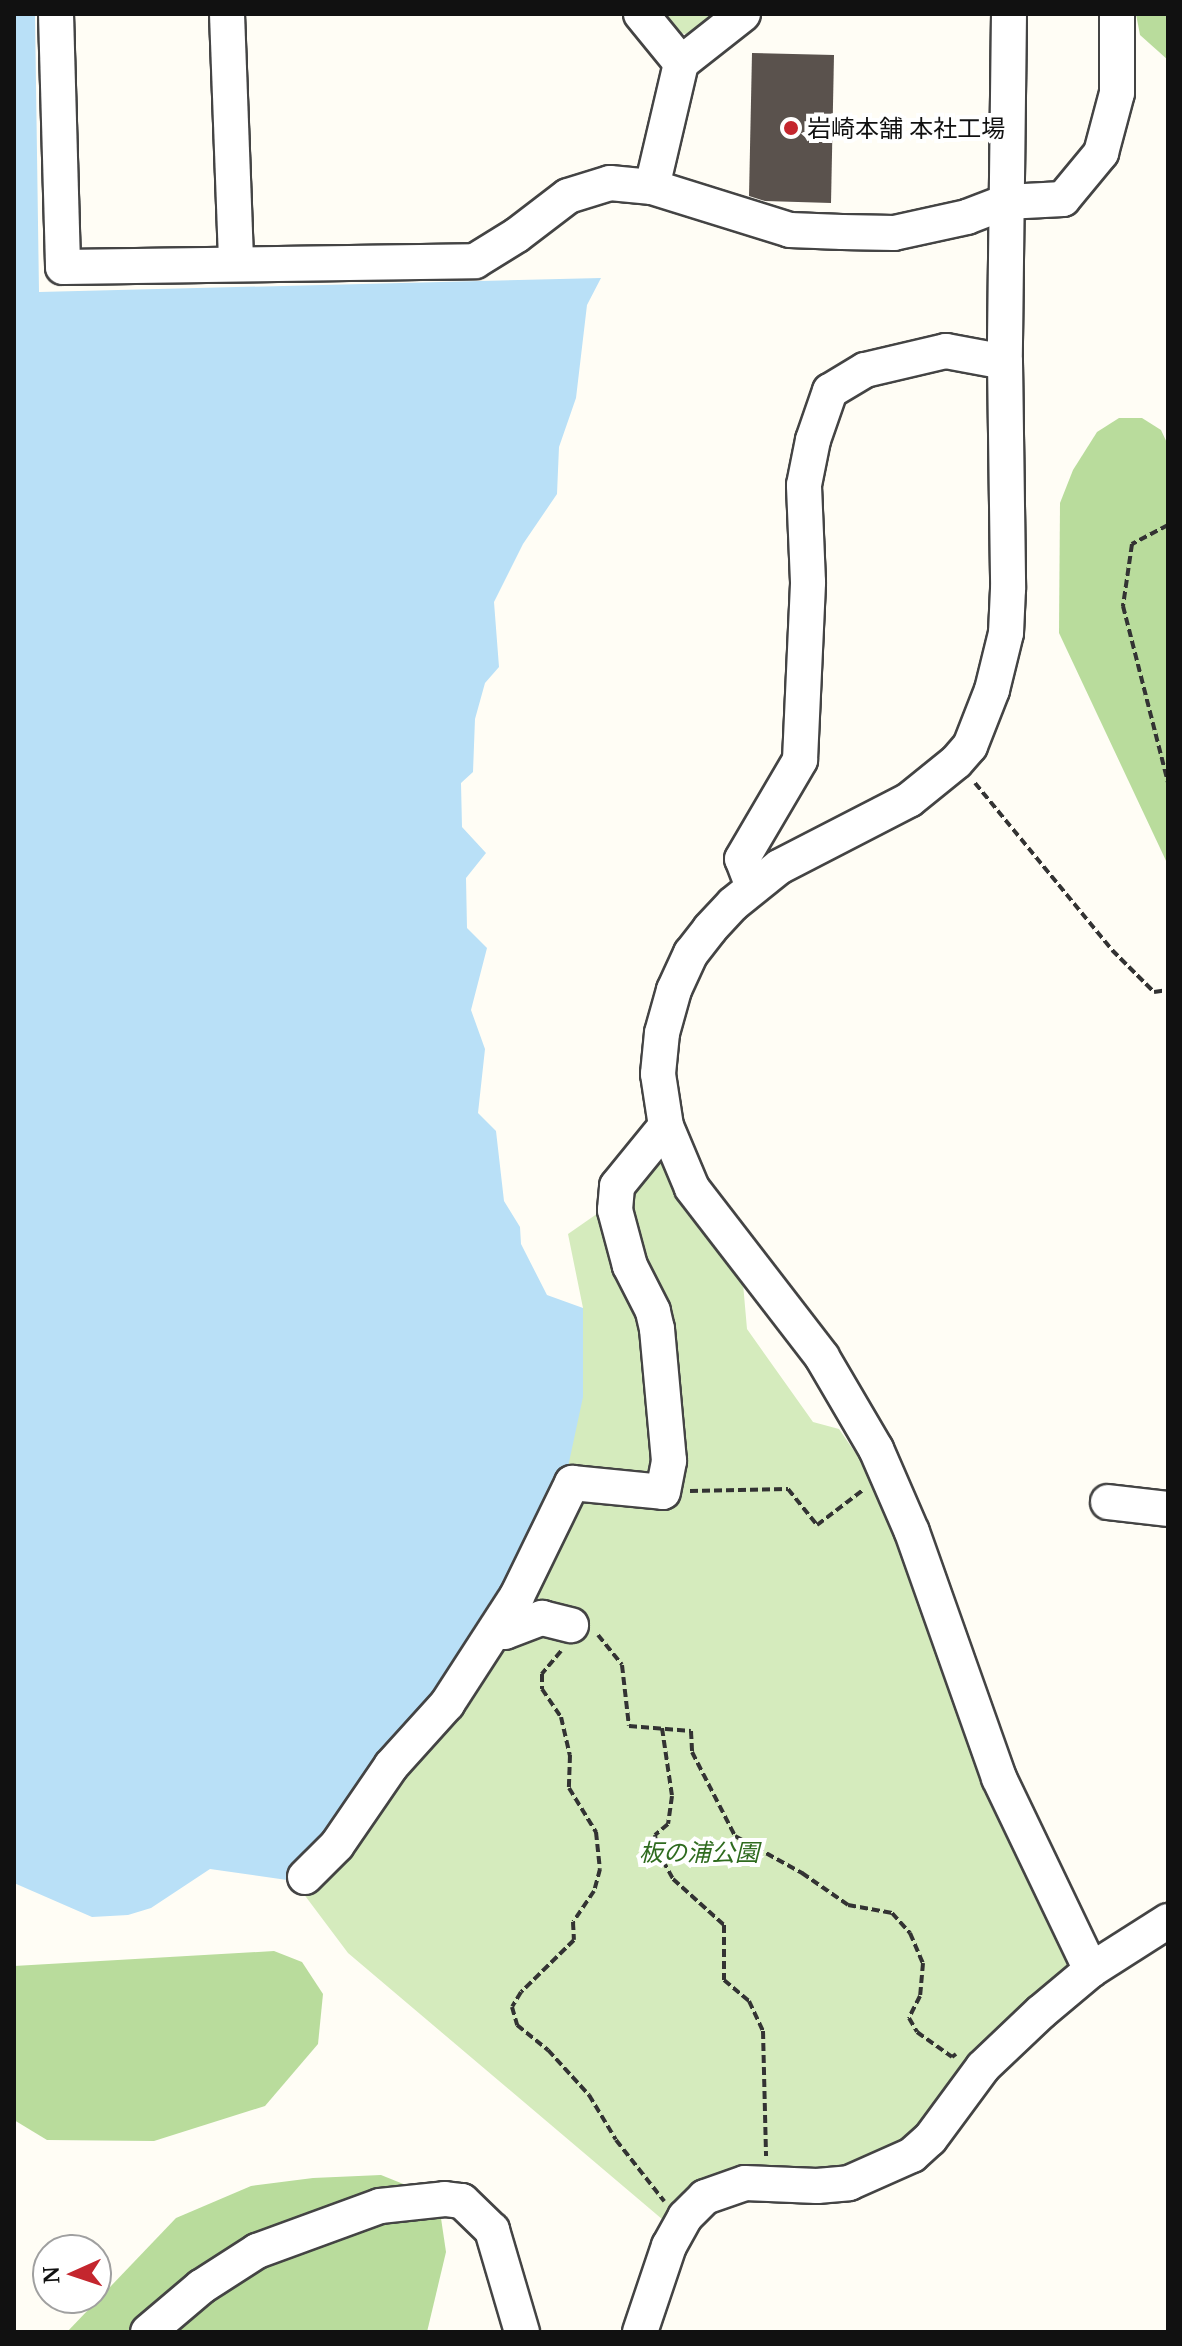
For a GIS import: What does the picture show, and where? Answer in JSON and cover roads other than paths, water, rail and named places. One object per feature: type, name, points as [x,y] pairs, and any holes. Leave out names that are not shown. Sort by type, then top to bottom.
[{"type":"street","points":[[56,14],[63,267],[236,262],[475,261],[517,235],[568,196],[610,183],[652,187],[790,230],[894,233],[967,217],[1006,202],[1063,199],[1101,153],[1117,93],[1117,14]]},
{"type":"street","points":[[227,14],[236,262]]},
{"type":"street","points":[[641,14],[681,63]]},
{"type":"street","points":[[652,187],[681,63],[743,14]]},
{"type":"street","points":[[1009,14],[1006,633],[982,717],[970,746],[956,762],[909,800],[779,867],[733,904],[691,953],[674,990],[662,1033],[658,1074],[666,1126],[692,1188],[822,1357],[854,1407],[886,1472],[912,1532],[999,1778],[1091,1970]]},
{"type":"street","points":[[753,887],[742,859],[800,760],[808,582],[804,485],[813,440],[830,391],[865,370],[946,351],[1005,362]]},
{"type":"street","points":[[305,1877],[337,1845],[391,1766],[447,1704],[517,1596],[572,1483],[663,1492],[669,1461],[657,1329],[653,1311],[630,1266],[615,1210],[617,1186],[666,1126]]},
{"type":"street","points":[[1108,1502],[1168,1509]]},
{"type":"street","points":[[517,1596],[505,1632],[542,1618],[571,1625]]},
{"type":"street","points":[[640,2332],[669,2246],[685,2217],[705,2197],[745,2183],[817,2186],[849,2183],[912,2155],[930,2139],[983,2067],[1091,1970],[1168,1921]]},
{"type":"street","points":[[148,2332],[201,2287],[257,2251],[380,2206],[445,2199],[462,2201],[492,2230],[522,2332]]},
{"type":"water","points":[[14,14],[35,14],[39,292],[601,278],[587,305],[576,398],[559,447],[557,494],[523,544],[494,602],[499,667],[485,683],[475,719],[473,772],[461,783],[462,827],[486,853],[466,878],[467,928],[487,948],[471,1010],[485,1049],[478,1113],[496,1131],[504,1201],[520,1227],[521,1244],[547,1295],[583,1308],[583,1397],[568,1467],[547,1517],[496,1613],[294,1881],[210,1869],[151,1908],[128,1915],[92,1917],[14,1883]]},
{"type":"place","name":"岩崎本舗 本社工場","points":[[791,128]]},
{"type":"park label","name":"板の浦公園","points":[[699,1852]]}]
